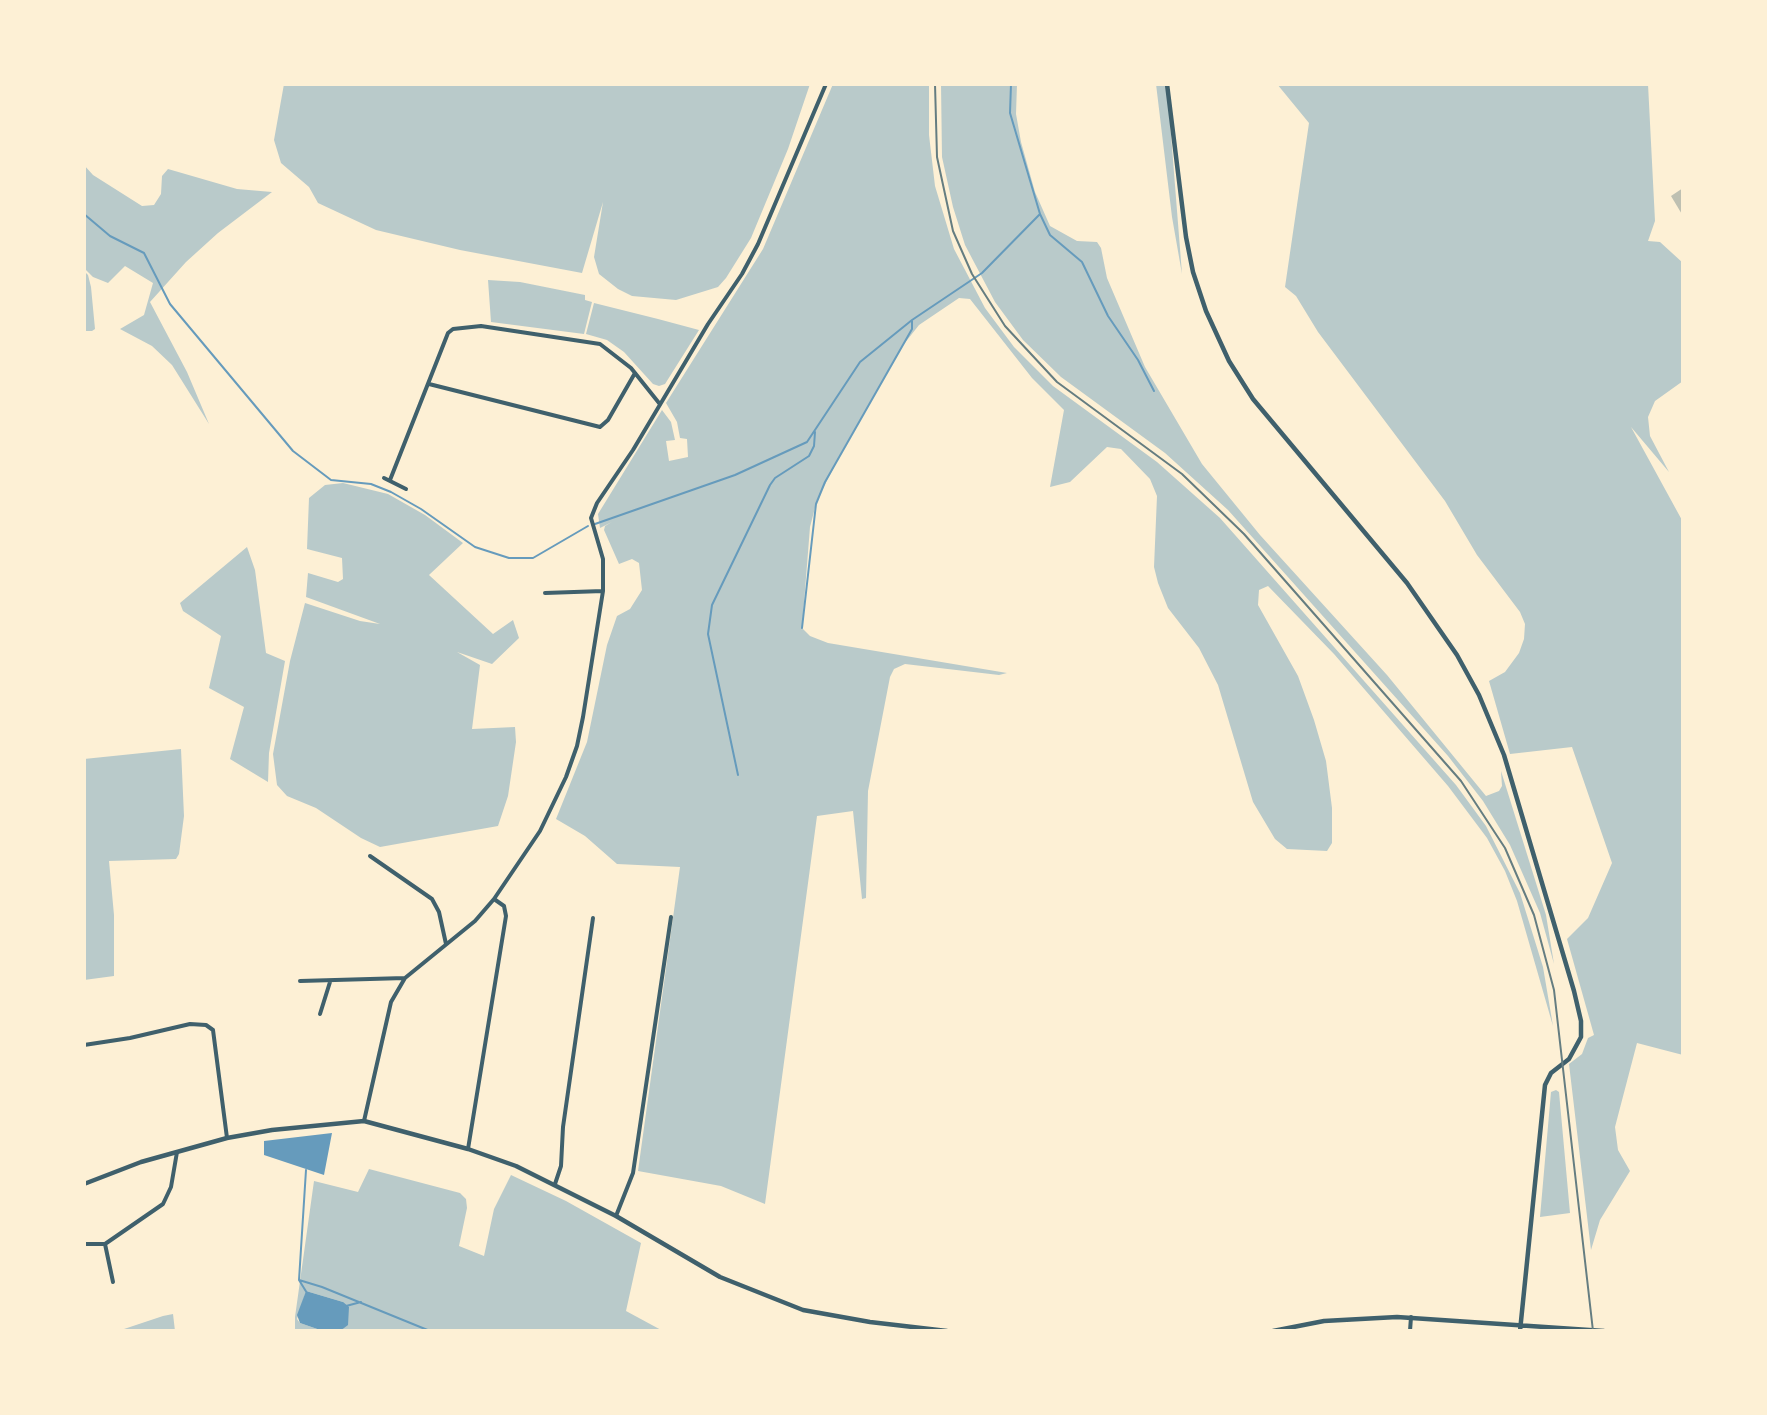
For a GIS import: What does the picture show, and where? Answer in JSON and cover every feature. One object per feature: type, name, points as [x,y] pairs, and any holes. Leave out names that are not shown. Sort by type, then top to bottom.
[{"type":"street","points":[[364,1121],[391,1002],[405,978],[475,921],[494,899],[540,831],[566,777],[577,746],[598,638],[603,591],[603,559],[591,518],[597,502],[633,450],[659,403],[759,244],[826,84]]},
{"type":"street","points":[[1167,84],[1193,272],[1206,311],[1229,361],[1253,399],[1407,583],[1435,621],[1479,695],[1504,755],[1545,889],[1581,1021],[1578,1046],[1547,1078],[1520,1331]]},
{"type":"street","points":[[390,480],[448,333],[463,326],[509,329],[600,344],[610,350],[649,387],[659,403]]},
{"type":"street","points":[[429,384],[600,427],[608,420],[635,373]]},
{"type":"street","points":[[384,478],[406,489]]},
{"type":"street","points":[[545,593],[603,591]]},
{"type":"street","points":[[369,856],[432,899],[440,912],[446,944]]},
{"type":"street","points":[[468,1149],[506,916],[504,906],[494,899]]},
{"type":"street","points":[[616,1216],[633,1173],[671,917]]},
{"type":"street","points":[[555,1184],[561,1166],[563,1127],[593,918]]},
{"type":"street","points":[[300,981],[330,982],[405,978]]},
{"type":"street","points":[[320,1014],[330,982]]},
{"type":"street","points":[[84,1045],[130,1038],[190,1024],[206,1024],[213,1030],[227,1138]]},
{"type":"street","points":[[84,1184],[141,1162],[227,1138],[272,1130],[364,1121],[468,1149],[555,1184],[616,1216],[720,1277],[803,1310],[870,1322],[947,1331]]},
{"type":"street","points":[[84,1244],[105,1244],[163,1204],[171,1187],[177,1152]]},
{"type":"street","points":[[105,1244],[113,1282]]},
{"type":"street","points":[[1410,1331],[1411,1317]]},
{"type":"street","points":[[1273,1331],[1324,1321],[1411,1317],[1520,1323],[1604,1331]]},
{"type":"shaded area","points":[[284,84],[810,84],[788,149],[751,238],[718,287],[676,300],[632,296],[618,289],[599,274],[594,257],[603,202],[582,273],[460,250],[376,230],[318,203],[309,187],[281,163],[274,140]]},
{"type":"shaded area","points":[[833,84],[929,84],[929,135],[935,186],[954,249],[985,308],[1014,347],[1053,386],[1157,462],[1220,518],[1456,785],[1486,826],[1520,893],[1543,967],[1553,1026],[1517,901],[1505,871],[1487,838],[1448,786],[1334,654],[1268,586],[1259,590],[1258,605],[1298,676],[1326,761],[1332,808],[1332,843],[1327,851],[1287,849],[1275,839],[1253,802],[1218,685],[1199,648],[1168,608],[1158,583],[1154,567],[1157,496],[1150,479],[1121,449],[1107,447],[1070,482],[1050,487],[1064,410],[1032,378],[970,299],[959,298],[919,325],[904,344],[817,500],[810,527],[802,628],[810,636],[828,643],[1007,673],[999,675],[905,664],[894,669],[890,677],[868,791],[866,898],[862,899],[853,811],[817,816],[765,1204],[721,1186],[638,1171],[680,867],[617,864],[585,836],[556,819],[587,742],[607,645],[617,616],[630,609],[642,590],[639,563],[632,559],[619,564],[604,530],[605,526],[612,522],[600,528],[598,514],[662,410],[671,422],[675,440],[666,441],[669,461],[688,457],[687,439],[680,438],[677,422],[666,403],[763,249]]},
{"type":"shaded area","points":[[941,84],[1017,84],[1016,114],[1021,142],[1035,192],[1050,226],[1077,241],[1097,242],[1101,248],[1107,278],[1145,367],[1202,464],[1260,535],[1387,675],[1486,796],[1499,791],[1502,786],[1501,771],[1546,915],[1554,964],[1540,913],[1510,845],[1483,801],[1448,756],[1228,510],[1165,453],[1061,377],[1023,340],[995,302],[965,245],[953,207],[942,157]]},
{"type":"shaded area","points":[[1156,84],[1167,84],[1182,274],[1172,217]]},
{"type":"shaded area","points":[[1277,84],[1648,84],[1655,221],[1648,241],[1660,242],[1683,263],[1683,381],[1655,401],[1648,417],[1650,436],[1669,472],[1631,427],[1683,522],[1683,1055],[1637,1043],[1615,1127],[1618,1150],[1630,1171],[1600,1220],[1591,1250],[1569,1064],[1582,1054],[1588,1038],[1594,1035],[1567,939],[1588,918],[1612,863],[1572,747],[1510,754],[1489,681],[1505,672],[1519,653],[1524,639],[1525,624],[1520,612],[1477,555],[1445,501],[1318,332],[1296,296],[1285,287],[1309,123]]},
{"type":"shaded area","points":[[84,165],[93,175],[142,206],[154,205],[161,194],[162,176],[168,169],[237,189],[272,192],[218,233],[186,262],[150,302],[187,372],[209,424],[172,365],[152,346],[120,329],[144,315],[153,283],[125,266],[108,283],[93,277],[84,268]]},
{"type":"shaded area","points":[[84,271],[88,275],[91,287],[95,329],[92,331],[84,331]]},
{"type":"shaded area","points":[[488,280],[520,282],[585,295],[585,300],[592,302],[584,334],[491,322]]},
{"type":"shaded area","points":[[594,303],[699,330],[665,384],[659,386],[653,384],[624,352],[607,340],[586,334]]},
{"type":"shaded area","points":[[343,483],[388,494],[425,515],[463,543],[429,575],[493,634],[513,620],[519,638],[492,664],[457,652],[480,665],[472,729],[515,727],[516,742],[508,796],[498,826],[380,847],[361,838],[316,808],[287,796],[277,785],[273,754],[290,661],[305,603],[360,621],[380,624],[306,597],[308,573],[338,582],[343,579],[342,558],[307,549],[309,498],[325,485]]},
{"type":"shaded area","points":[[247,547],[255,570],[266,653],[285,661],[269,753],[268,782],[230,759],[244,707],[209,688],[221,636],[183,611],[180,603]]},
{"type":"shaded area","points":[[181,749],[184,816],[179,854],[176,859],[109,861],[114,915],[114,976],[84,980],[84,759]]},
{"type":"shaded area","points":[[1556,1090],[1559,1092],[1570,1213],[1540,1217],[1551,1092]]},
{"type":"shaded area","points":[[369,1169],[460,1193],[466,1199],[467,1208],[459,1246],[484,1256],[494,1209],[511,1175],[566,1201],[641,1243],[626,1311],[663,1331],[340,1331],[343,1329],[343,1302],[306,1291],[297,1319],[300,1323],[323,1331],[295,1331],[314,1181],[358,1192]]},
{"type":"shaded area","points":[[173,1314],[175,1331],[118,1331],[163,1316]]},
{"type":"water","points":[[332,1133],[324,1175],[264,1155],[264,1141]]},
{"type":"water","points":[[306,1291],[343,1302],[349,1307],[348,1325],[340,1331],[323,1331],[300,1323],[297,1315]]},
{"type":"building","points":[[1683,188],[1683,216],[1671,196]]},
{"type":"waterway","points":[[595,524],[735,475],[807,442],[860,362],[912,320],[982,273],[1040,214],[1010,113],[1011,84]]},
{"type":"waterway","points":[[84,214],[110,236],[144,253],[170,304],[293,451],[331,480],[371,484],[391,492],[421,509],[475,547],[509,558],[533,558],[588,526]]},
{"type":"waterway","points":[[1040,214],[1050,235],[1082,262],[1108,316],[1138,360],[1154,391]]},
{"type":"waterway","points":[[802,628],[816,504],[825,482],[912,329],[912,321]]},
{"type":"waterway","points":[[738,775],[708,634],[712,605],[770,485],[775,478],[809,456],[814,446],[815,432]]},
{"type":"waterway","points":[[306,1170],[299,1280],[322,1287],[430,1331]]},
{"type":"waterway","points":[[299,1280],[307,1293]]},
{"type":"waterway","points":[[346,1306],[361,1302]]},
{"type":"railway","points":[[935,84],[937,157],[953,231],[972,274],[1005,326],[1057,382],[1182,474],[1244,534],[1461,781],[1505,848],[1534,915],[1554,990],[1593,1331]]}]
